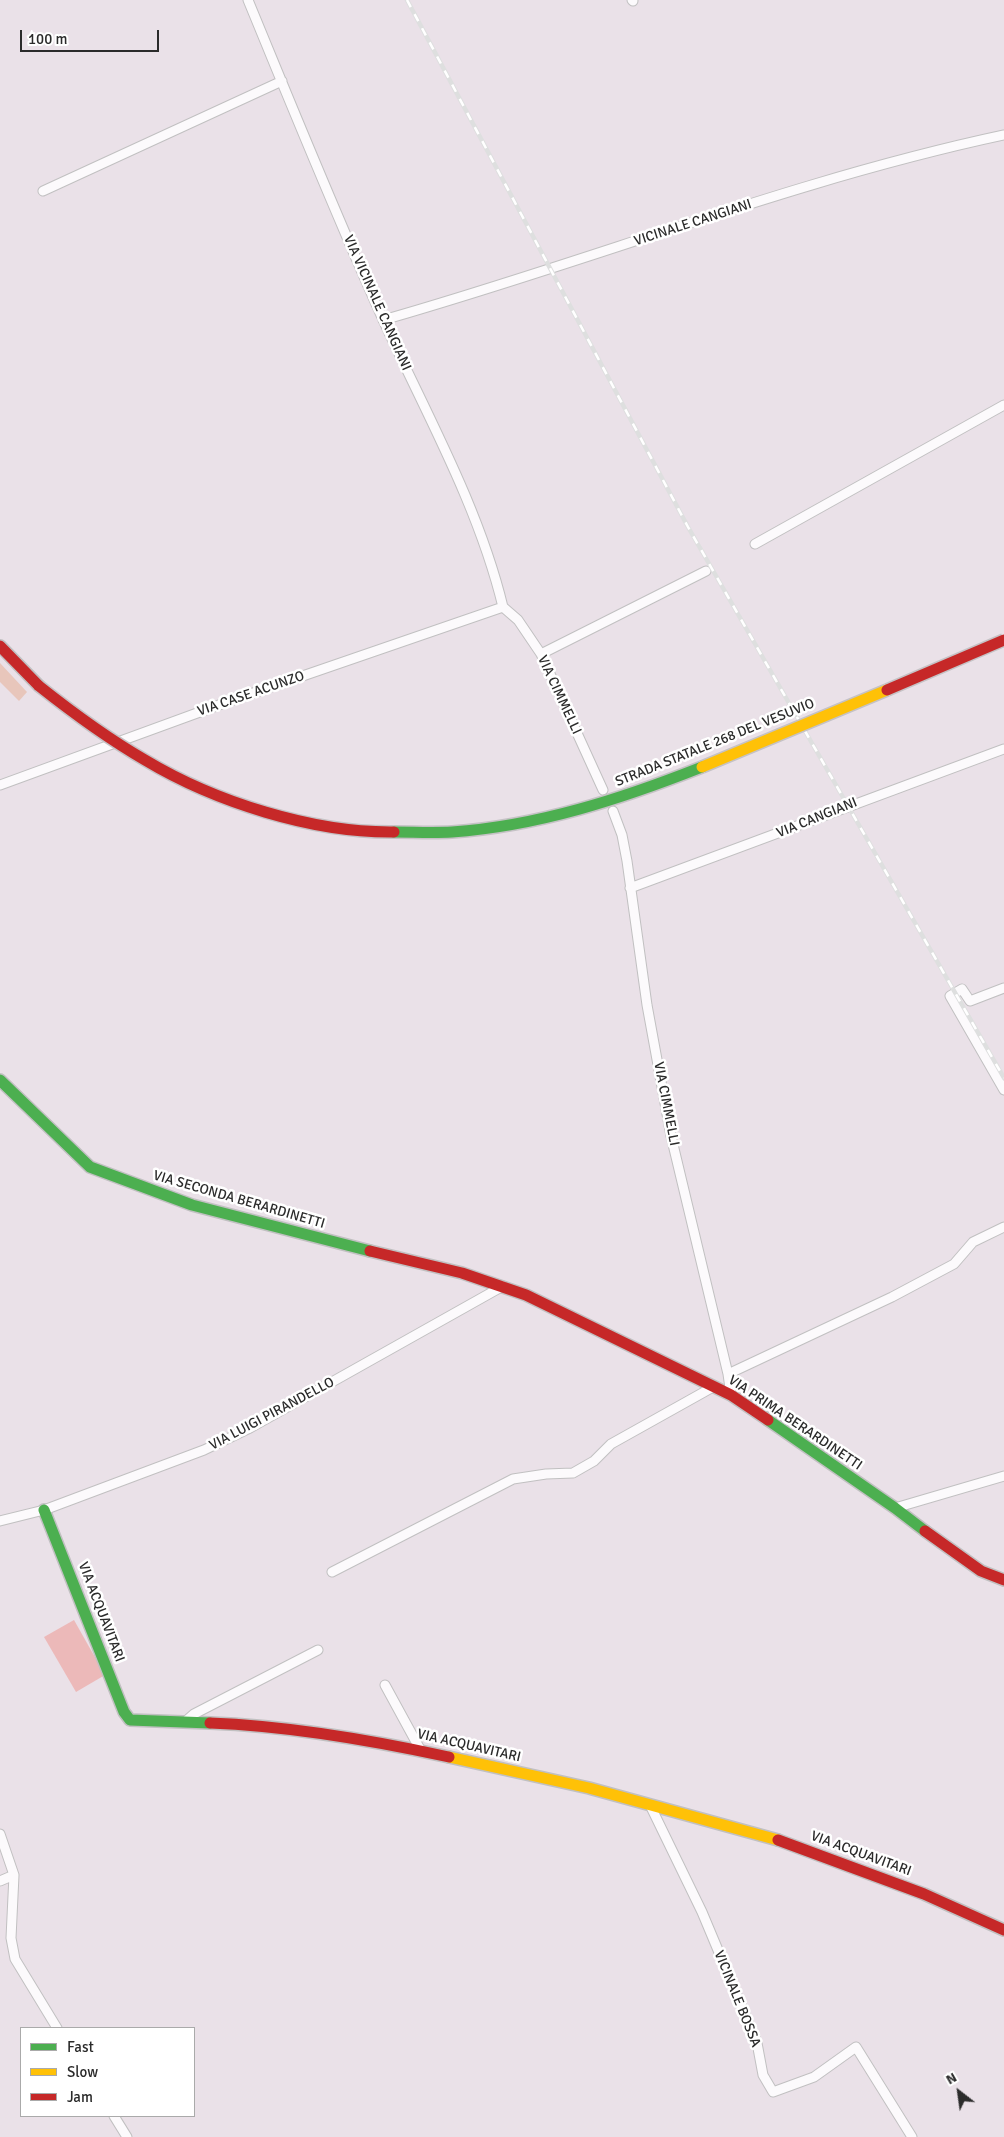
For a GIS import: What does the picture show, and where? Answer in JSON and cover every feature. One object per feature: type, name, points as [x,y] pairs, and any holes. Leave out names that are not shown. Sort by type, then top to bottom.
[{"type":"main road","name":"STRADA STATALE 268 DEL VESUVIO","points":[[0,646],[39,686],[74,715],[126,752],[174,777],[223,798],[258,810],[328,826],[389,832],[450,832],[551,817],[656,786],[1004,640]]},
{"type":"main road","name":"VIA SECONDA BERARDINETTI","points":[[0,1080],[90,1167],[106,1174],[192,1205],[307,1236],[462,1273],[503,1286]]},
{"type":"main road","name":"VIA PRIMA BERARDINETTI","points":[[503,1286],[607,1333],[731,1395],[895,1508],[943,1546],[981,1571],[1004,1580]]},
{"type":"main road","name":"VIA ACQUAVITARI","points":[[44,1510],[124,1712],[130,1720],[137,1722],[186,1721],[251,1725],[348,1738],[421,1751],[589,1788],[725,1823],[776,1839],[924,1894],[1004,1930]]},
{"type":"street","name":"VIA VICINALE CANGIANI","points":[[248,0],[325,188],[383,320],[467,501],[494,568],[503,607]]},
{"type":"street","points":[[44,191],[282,81]]},
{"type":"street","name":"VICINALE CANGIANI","points":[[383,320],[546,272],[813,183],[1004,135]]},
{"type":"street","points":[[755,544],[1004,405]]},
{"type":"street","points":[[541,654],[706,571]]},
{"type":"street","name":"VIA CIMMELLI","points":[[503,607],[518,620],[541,654],[603,790]]},
{"type":"street","name":"VIA CASE ACUNZO","points":[[0,785],[230,701],[503,607]]},
{"type":"street","name":"VIA CANGIANI","points":[[630,888],[1004,749]]},
{"type":"street","name":"VIA CIMMELLI","points":[[613,811],[622,835],[647,1004],[671,1136],[728,1374],[731,1395]]},
{"type":"street","points":[[1004,988],[970,1001],[962,989],[950,996],[1004,1090]]},
{"type":"street","points":[[728,1374],[923,1281],[954,1264],[973,1242],[1004,1227]]},
{"type":"street","name":"VIA LUIGI PIRANDELLO","points":[[0,1521],[44,1510],[204,1450],[243,1432],[503,1286]]},
{"type":"street","points":[[332,1572],[513,1479],[546,1474],[573,1473],[594,1460],[611,1444],[713,1387]]},
{"type":"street","points":[[895,1508],[1004,1476]]},
{"type":"street","points":[[186,1721],[194,1714],[318,1650]]},
{"type":"street","points":[[385,1685],[421,1751]]},
{"type":"street","name":"VICINALE BOSSA","points":[[650,1805],[702,1912],[757,2043],[764,2075],[774,2092],[814,2076],[856,2047],[912,2137]]},
{"type":"street","points":[[0,1834],[14,1875],[11,1938],[15,1959],[56,2027]]},
{"type":"street","points":[[0,1881],[14,1875]]},
{"type":"street","points":[[115,2117],[127,2137]]},
{"type":"shaded area","points":[[0,663],[27,692],[19,701],[0,682]]},
{"type":"shaded area","points":[[74,1620],[105,1675],[76,1692],[44,1637]]},
{"type":"railway","points":[[407,0],[688,527],[1004,1078]]},
{"type":"traffic: fast","points":[[394,832],[452,832],[516,824],[610,800],[702,767]]},
{"type":"traffic: fast","points":[[0,1080],[90,1167],[192,1205],[370,1251]]},
{"type":"traffic: fast","points":[[768,1420],[925,1531]]},
{"type":"traffic: fast","points":[[44,1510],[124,1712],[130,1720],[210,1723]]},
{"type":"traffic: slow","points":[[702,767],[887,690]]},
{"type":"traffic: slow","points":[[449,1757],[589,1788],[778,1840]]},
{"type":"traffic: jam","points":[[887,690],[1004,640]]},
{"type":"traffic: jam","points":[[0,646],[39,686]]},
{"type":"traffic: jam","points":[[39,686],[117,743],[145,760],[172,775],[233,802],[298,821],[363,831],[394,832]]},
{"type":"traffic: jam","points":[[370,1251],[462,1273],[526,1295],[731,1395],[768,1420]]},
{"type":"traffic: jam","points":[[925,1531],[981,1571],[1004,1580]]},
{"type":"traffic: jam","points":[[210,1723],[270,1727],[330,1735],[449,1757]]},
{"type":"traffic: jam","points":[[778,1840],[924,1894],[1004,1930]]}]
